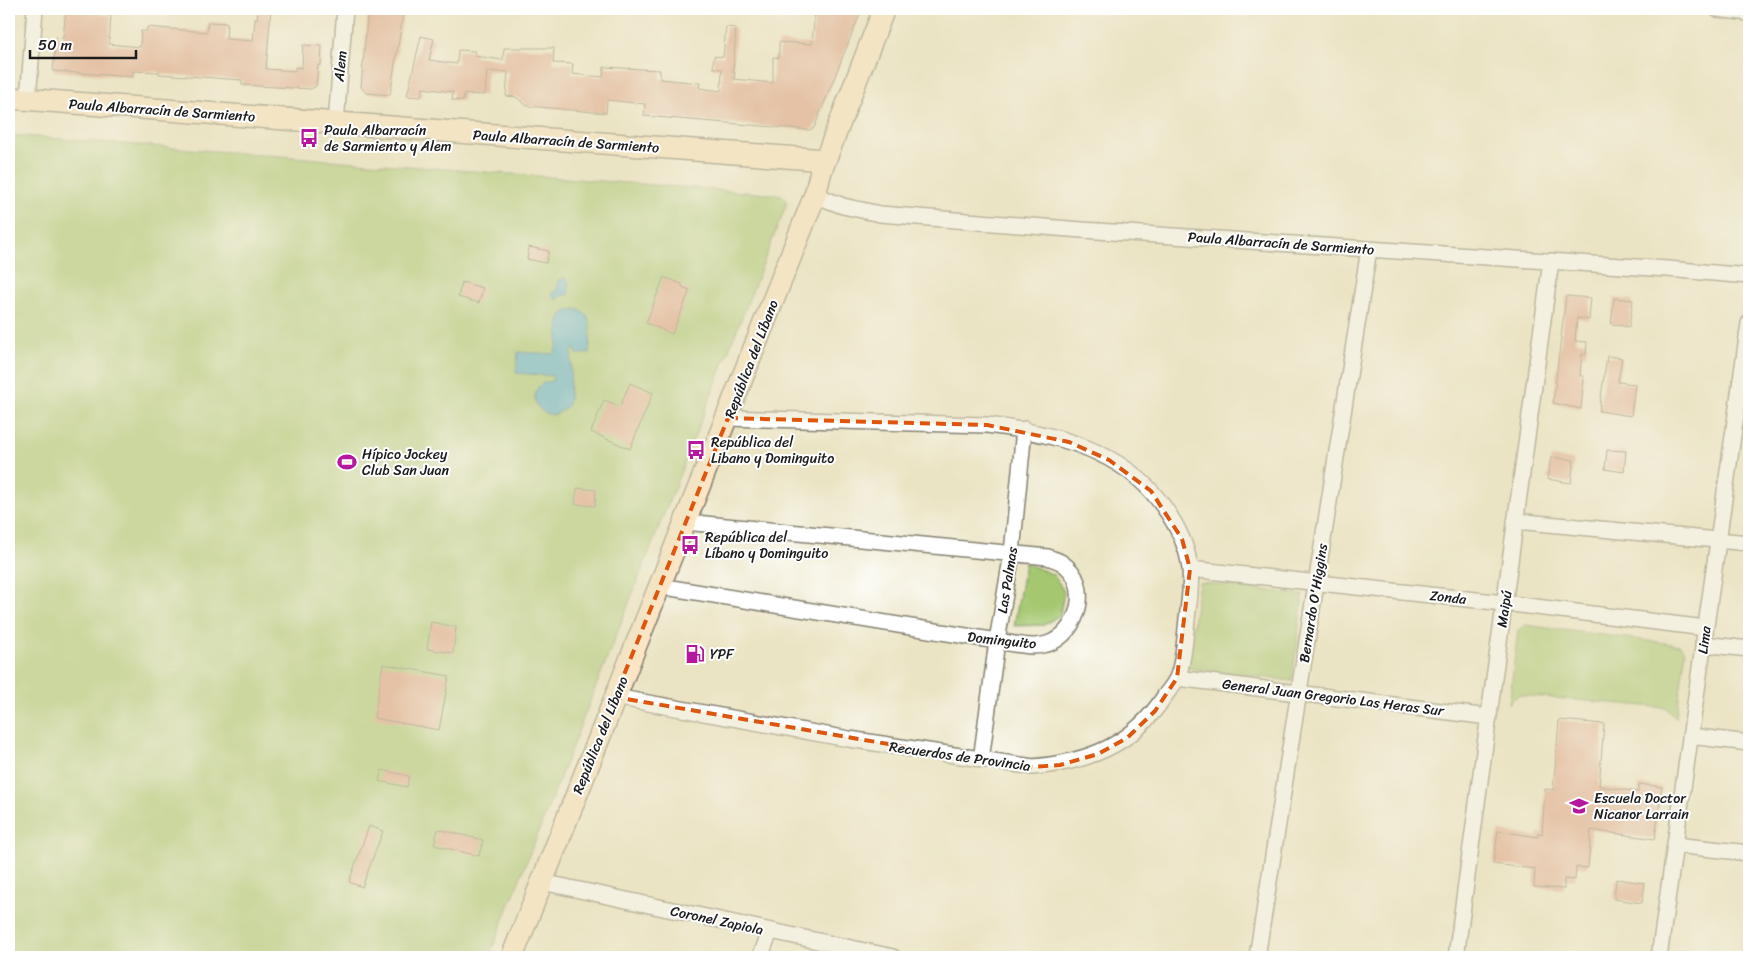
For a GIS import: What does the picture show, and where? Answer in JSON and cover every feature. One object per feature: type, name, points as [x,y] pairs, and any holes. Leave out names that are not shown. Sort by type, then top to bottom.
[{"type":"main road","name":"República del Líbano","points":[[512,957],[659,586],[728,418],[815,195],[825,160],[884,9]]},
{"type":"main road","name":"Paula Albarracín de Sarmiento","points":[[18,99],[825,160]]},
{"type":"street","points":[[18,99],[36,9]]},
{"type":"street","name":"Alem","points":[[336,123],[345,9]]},
{"type":"street","points":[[1717,9],[1749,13]]},
{"type":"street","name":"Paula Albarracín de Sarmiento","points":[[815,195],[843,206],[880,214],[1082,230],[1667,268],[1749,276]]},
{"type":"street","name":"Bernardo O'Higgins","points":[[1257,957],[1369,249]]},
{"type":"street","name":"Maipú","points":[[1456,957],[1551,261]]},
{"type":"street","name":"Lima","points":[[1658,957],[1749,323]]},
{"type":"street","name":"Recuerdos de Provincia","points":[[616,697],[840,738],[1033,767],[1060,765],[1098,754],[1127,738],[1155,711],[1177,678],[1182,655],[1190,592],[1190,569],[1182,539],[1168,513],[1151,491],[1129,472],[1089,449],[1069,442],[1024,430],[987,425],[728,418]]},
{"type":"street","name":"Las Palmas","points":[[981,760],[996,642],[1012,552],[1024,430]]},
{"type":"street","points":[[1515,521],[1749,543]]},
{"type":"street","name":"Dominguito","points":[[659,586],[996,642],[1037,646],[1048,644],[1059,638],[1069,628],[1078,611],[1080,596],[1076,578],[1063,563],[1048,557],[1012,552],[685,522]]},
{"type":"street","name":"Zonda","points":[[1190,569],[1504,603],[1705,628]]},
{"type":"street","points":[[1703,644],[1749,649]]},
{"type":"street","name":"General Juan Gregorio Las Heras Sur","points":[[1177,678],[1489,717]]},
{"type":"street","points":[[1690,736],[1749,742]]},
{"type":"street","points":[[1674,845],[1749,853]]},
{"type":"street","name":"Coronel Zapiola","points":[[542,882],[893,957]]},
{"type":"street","points":[[760,957],[770,932]]},
{"type":"highlighted area","points":[[728,418],[987,425],[1069,442],[1109,460],[1151,491],[1182,539],[1190,569],[1177,678],[1155,711],[1127,738],[1098,754],[1060,765],[1033,767],[981,760],[615,697]]},
{"type":"green space","name":"Hípico Jockey Club San Juan","points":[[9,135],[782,195],[787,203],[489,957],[9,957]]},
{"type":"green space","points":[[1025,563],[1054,575],[1064,592],[1060,615],[1044,625],[1014,626]]},
{"type":"green space","points":[[1199,582],[1303,595],[1292,681],[1187,668]]},
{"type":"green space","points":[[1525,625],[1680,645],[1686,651],[1676,719],[1667,708],[1518,695],[1509,704],[1518,630]]},
{"type":"water","points":[[564,278],[569,282],[569,295],[563,295],[559,299],[555,299],[552,293],[558,289],[558,280]]},
{"type":"water","points":[[577,309],[587,316],[589,322],[591,334],[589,354],[577,354],[575,349],[572,351],[567,406],[553,415],[544,413],[537,406],[535,393],[540,386],[552,381],[553,376],[516,373],[518,352],[553,354],[558,342],[559,320],[568,311]]},
{"type":"building","points":[[66,9],[91,9],[91,14],[111,15],[109,44],[140,47],[141,31],[147,31],[147,27],[207,32],[208,22],[227,23],[226,39],[253,41],[258,9],[271,9],[266,69],[295,71],[295,67],[302,68],[303,45],[322,46],[321,65],[318,65],[316,86],[311,89],[242,85],[242,80],[159,74],[159,72],[133,71],[133,77],[53,71],[56,37],[63,38]]},
{"type":"building","points":[[368,9],[404,9],[390,95],[366,93],[361,87]]},
{"type":"building","points":[[815,9],[862,9],[814,128],[809,130],[644,116],[645,104],[607,100],[606,113],[527,106],[516,97],[506,96],[508,72],[487,71],[485,95],[464,94],[463,101],[452,100],[453,92],[423,88],[421,97],[407,96],[421,36],[434,39],[429,60],[457,64],[458,50],[475,51],[474,56],[503,60],[504,48],[554,48],[553,63],[573,64],[572,74],[603,77],[604,67],[660,70],[660,79],[700,83],[699,88],[721,91],[722,69],[713,68],[714,56],[723,57],[726,27],[736,28],[734,79],[773,83],[773,57],[779,58],[779,42],[812,44]]},
{"type":"building","points":[[529,247],[549,251],[546,263],[527,259]]},
{"type":"building","points":[[664,277],[682,284],[682,287],[690,290],[672,334],[646,323]]},
{"type":"building","points":[[462,282],[483,288],[479,303],[458,297]]},
{"type":"building","points":[[1566,296],[1591,298],[1589,320],[1577,318],[1575,341],[1587,342],[1586,355],[1582,354],[1580,376],[1584,376],[1581,409],[1553,403]]},
{"type":"building","points":[[1614,298],[1633,300],[1629,327],[1611,324]]},
{"type":"building","points":[[1607,356],[1622,358],[1618,382],[1635,384],[1631,416],[1599,411]]},
{"type":"building","points":[[630,383],[653,393],[630,449],[591,432],[604,400],[620,406]]},
{"type":"building","points":[[1607,450],[1626,451],[1624,472],[1605,469]]},
{"type":"building","points":[[1551,457],[1574,460],[1571,483],[1547,479]]},
{"type":"building","points":[[577,488],[596,490],[595,506],[575,504]]},
{"type":"building","points":[[431,622],[456,627],[453,653],[427,649]]},
{"type":"building","points":[[383,664],[449,676],[439,730],[374,718]]},
{"type":"building","points":[[1559,720],[1604,724],[1599,786],[1638,792],[1639,784],[1662,787],[1655,839],[1591,830],[1588,868],[1576,867],[1575,880],[1564,879],[1564,889],[1534,887],[1535,869],[1493,864],[1498,831],[1538,837],[1538,833],[1542,834],[1545,789],[1553,790]]},
{"type":"building","points":[[382,770],[409,776],[407,787],[379,781]]},
{"type":"building","points":[[369,826],[383,831],[362,887],[349,882]]},
{"type":"building","points":[[438,829],[483,840],[479,856],[434,845]]},
{"type":"building","points":[[1616,879],[1645,883],[1642,903],[1614,899]]},
{"type":"place","name":"Paula Albarracín de Sarmiento y Alem","points":[[309,138]]},
{"type":"place","name":"República del Libano y Dominguito","points":[[696,450]]},
{"type":"place","name":"Hípico Jockey Club San Juan","points":[[347,462]]},
{"type":"place","name":"República del Líbano y Dominguito","points":[[690,545]]},
{"type":"place","name":"YPF","points":[[695,654]]},
{"type":"place","name":"Escuela Doctor Nicanor Larrain","points":[[1579,806]]}]
